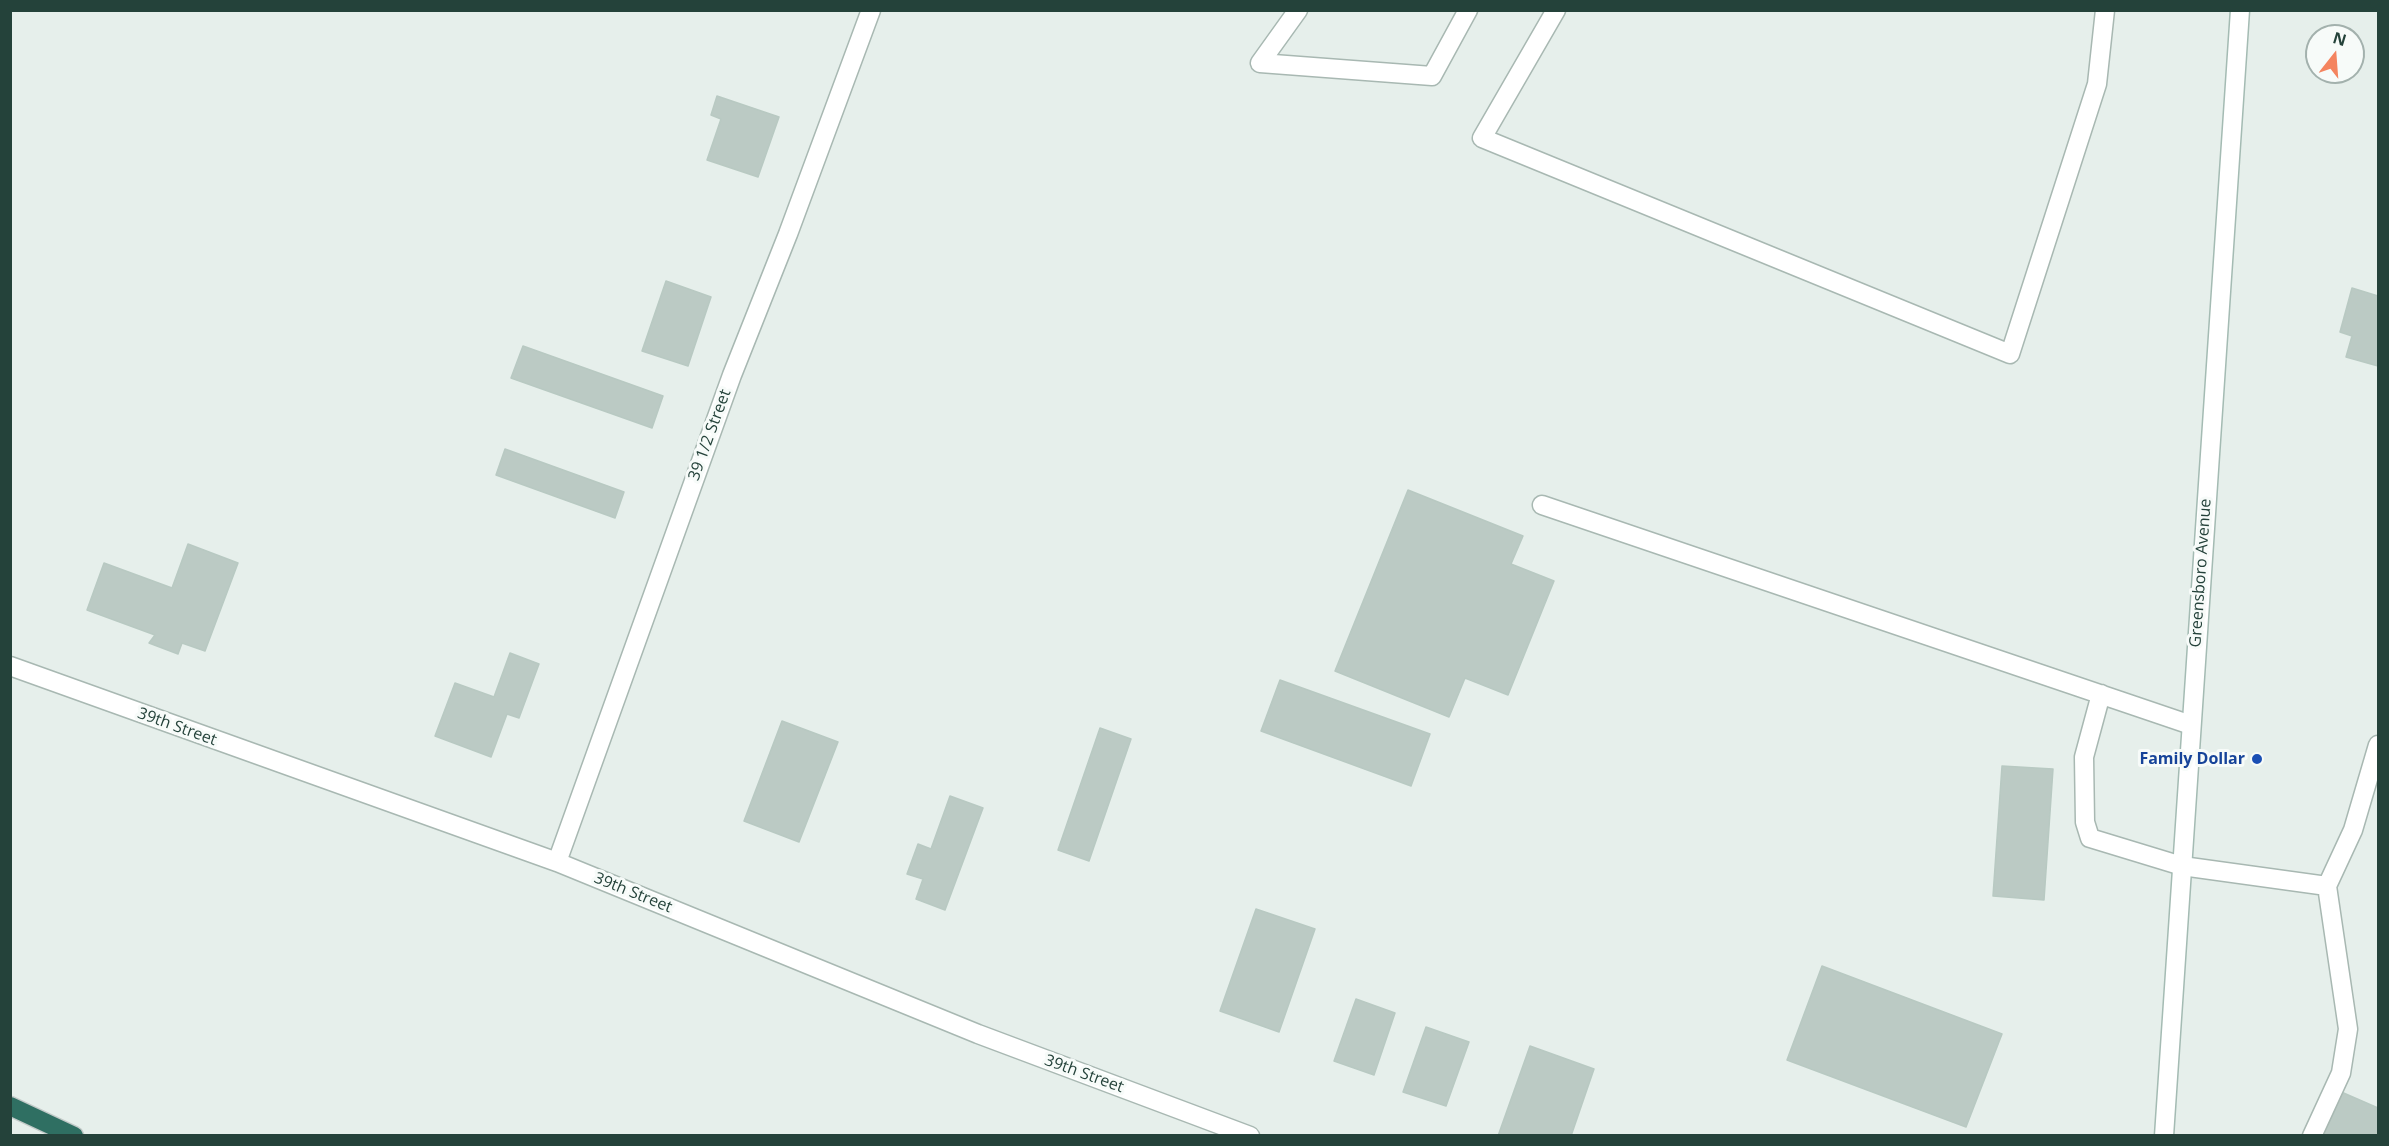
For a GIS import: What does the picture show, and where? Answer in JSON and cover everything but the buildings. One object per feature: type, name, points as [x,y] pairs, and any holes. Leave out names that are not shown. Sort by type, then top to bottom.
[{"type":"highway","points":[[10,1106],[74,1136]]},
{"type":"street","name":"39 1/2 Street","points":[[557,862],[732,375],[788,234],[871,10]]},
{"type":"street","points":[[1298,10],[1260,63],[1432,76],[1468,10]]},
{"type":"street","points":[[1556,10],[1482,138],[2010,354],[2097,84],[2105,10]]},
{"type":"street","name":"Greensboro Avenue","points":[[2163,1136],[2240,10]]},
{"type":"street","points":[[1542,505],[2191,725]]},
{"type":"street","name":"39th Street","points":[[10,666],[557,862],[978,1034],[1250,1136]]},
{"type":"street","points":[[2101,694],[2084,757],[2085,822],[2090,838],[2182,867],[2327,886]]},
{"type":"street","points":[[2312,1136],[2341,1074],[2348,1029],[2327,886],[2353,830],[2379,745]]},
{"type":"place","name":"Family Dollar","points":[[2257,759]]}]
